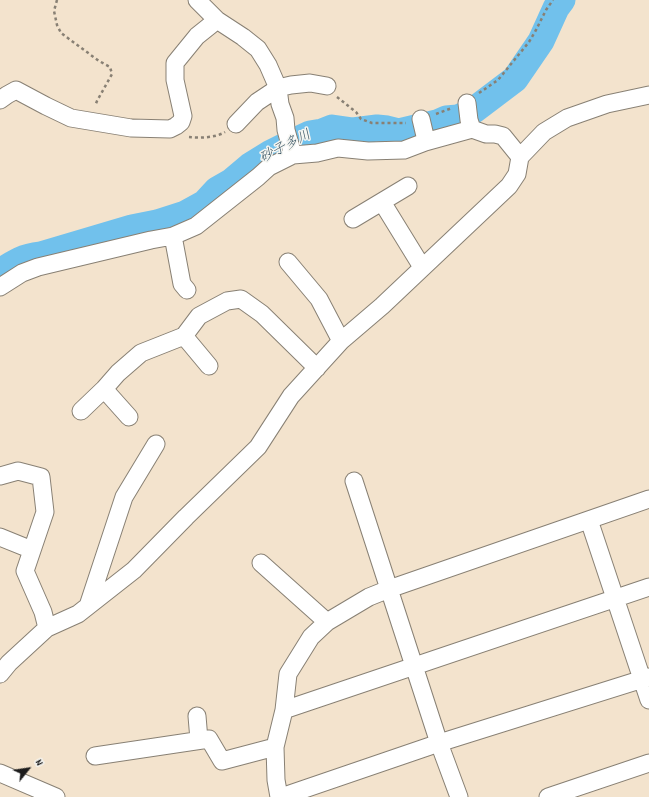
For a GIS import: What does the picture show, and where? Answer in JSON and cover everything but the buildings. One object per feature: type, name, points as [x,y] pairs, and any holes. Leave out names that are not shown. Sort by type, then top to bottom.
[{"type":"street","points":[[197,0],[216,20],[243,37],[258,49],[268,65],[278,88],[280,104],[285,118],[286,130],[292,152]]},
{"type":"street","points":[[0,100],[16,90],[71,118],[91,120],[131,128],[170,129],[180,122],[183,116],[175,80],[175,63],[197,36],[216,20]]},
{"type":"street","points":[[236,124],[257,102],[278,88],[310,83],[327,86]]},
{"type":"street","points":[[0,674],[9,663],[47,628],[78,614],[134,570],[258,446],[291,396],[341,341],[382,306],[509,186],[517,174],[520,157],[544,132],[567,118],[607,104],[649,95]]},
{"type":"street","points":[[466,103],[471,124],[486,134],[503,136],[520,157]]},
{"type":"street","points":[[421,119],[425,139]]},
{"type":"street","points":[[0,287],[22,273],[38,267],[173,236],[196,226],[258,178],[269,167],[292,152],[317,153],[338,148],[368,151],[404,150],[425,139],[471,124]]},
{"type":"street","points":[[353,219],[408,186]]},
{"type":"street","points":[[382,202],[422,267]]},
{"type":"street","points":[[173,236],[182,284],[187,290]]},
{"type":"street","points":[[288,262],[319,299],[341,341]]},
{"type":"street","points":[[81,411],[104,389],[118,372],[141,353],[184,336],[198,316],[227,301],[241,299],[262,314],[317,368]]},
{"type":"street","points":[[184,336],[209,366]]},
{"type":"street","points":[[104,389],[129,417]]},
{"type":"street","points":[[88,606],[124,497],[156,444]]},
{"type":"street","points":[[0,476],[18,471],[41,477],[45,512],[25,571],[47,628]]},
{"type":"street","points":[[354,481],[388,589],[458,797]]},
{"type":"street","points":[[646,678],[440,742],[280,797],[276,780],[275,747],[284,710],[288,674],[311,637],[327,622],[369,597],[388,589],[649,500]]},
{"type":"street","points":[[589,520],[615,598],[646,678],[649,700]]},
{"type":"street","points":[[0,537],[32,550]]},
{"type":"street","points":[[261,563],[327,622]]},
{"type":"street","points":[[284,710],[649,587]]},
{"type":"street","points":[[197,716],[199,740]]},
{"type":"street","points":[[95,756],[208,739],[222,761],[275,747]]},
{"type":"street","points":[[548,797],[649,763]]},
{"type":"street","points":[[0,773],[56,797]]},
{"type":"path","points":[[57,0],[54,11],[57,25],[62,33],[110,67],[112,74],[97,101],[91,120]]},
{"type":"path","points":[[327,86],[336,96],[356,112],[361,119],[372,123],[406,123],[466,103],[498,80],[529,42],[552,0]]},
{"type":"waterway","name":"砂子多川","points":[[0,272],[24,259],[185,214],[205,203],[217,190],[231,182],[250,166],[271,153],[310,134],[322,132],[332,128],[353,131],[377,128],[399,132],[465,115],[474,110],[515,79],[541,41],[556,8],[562,0]]}]
